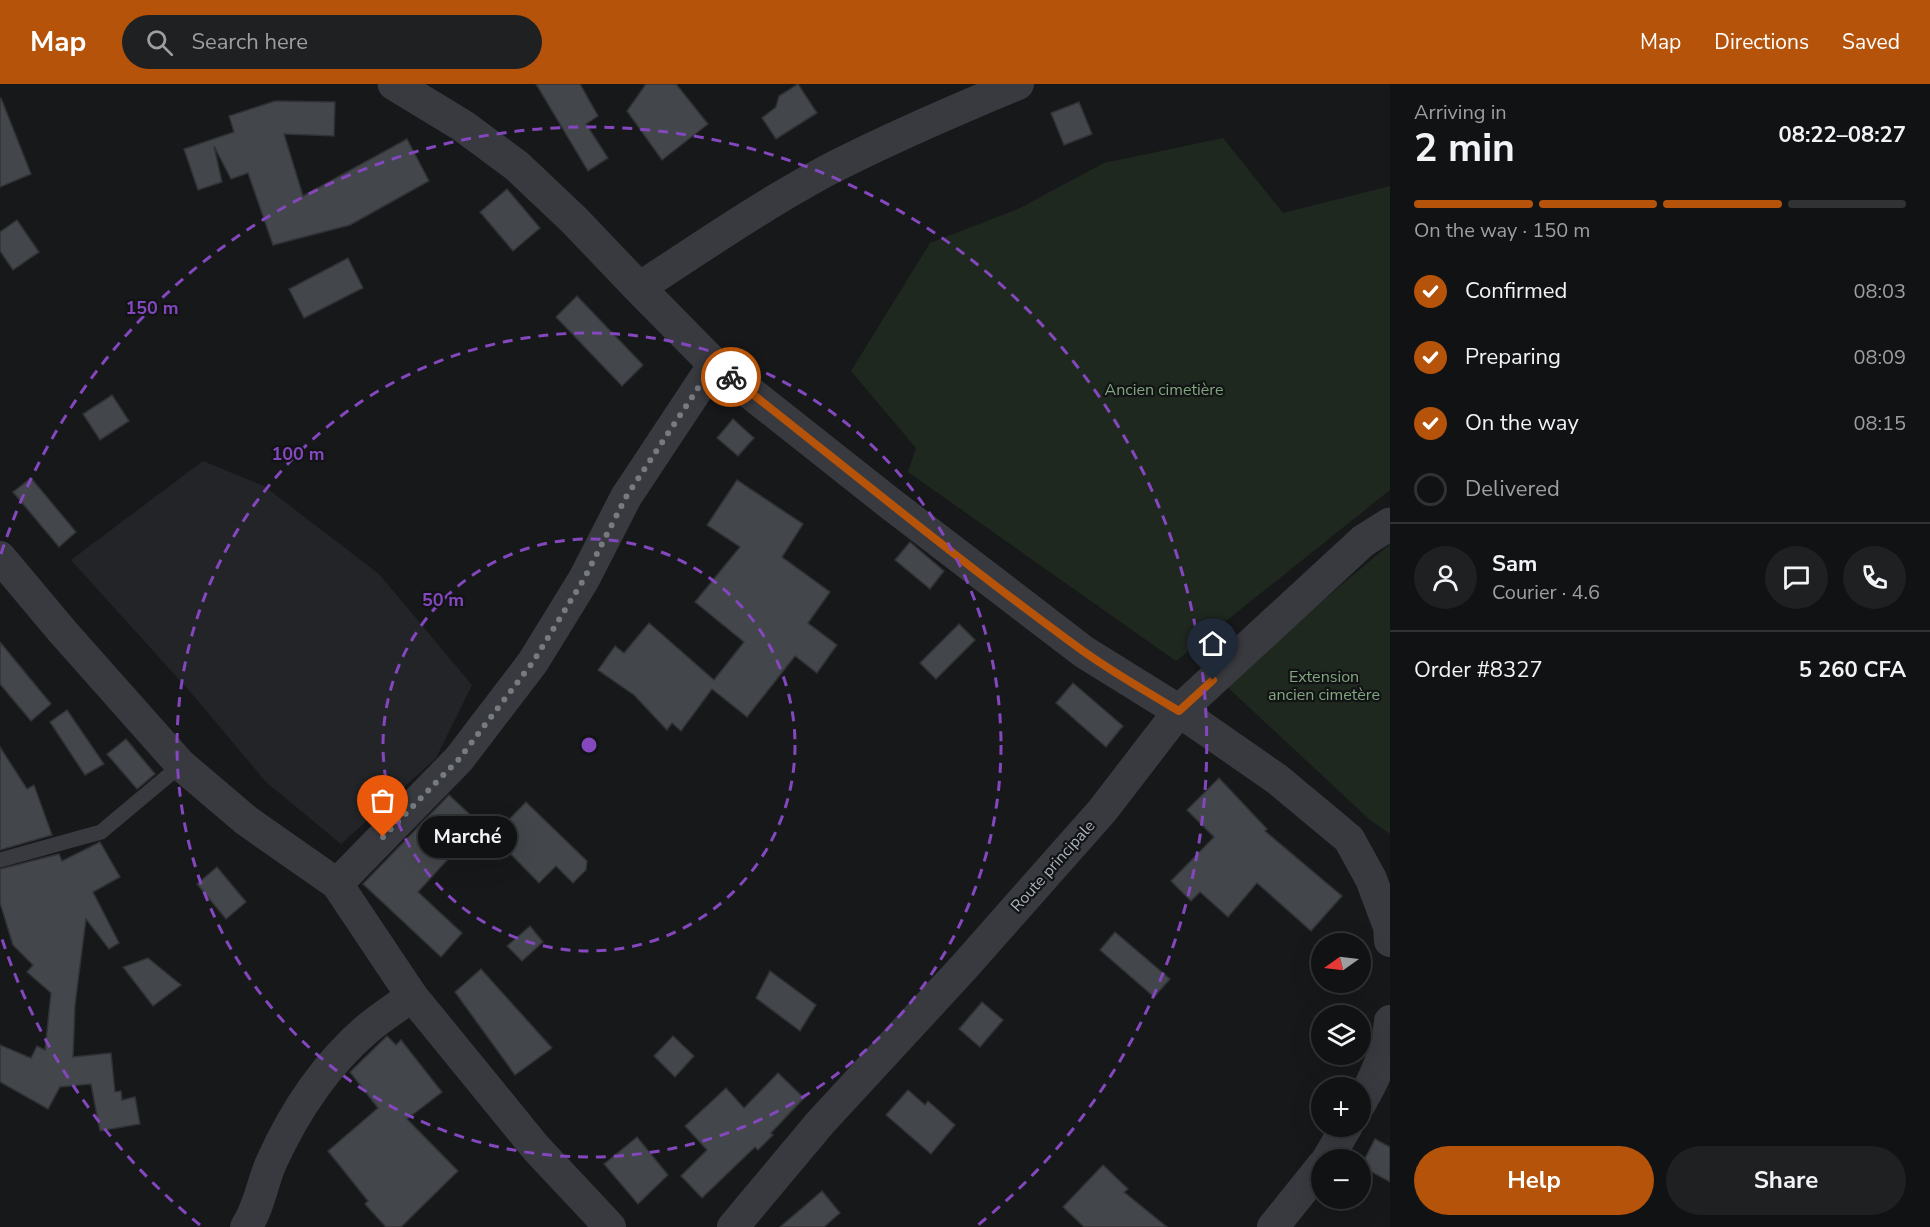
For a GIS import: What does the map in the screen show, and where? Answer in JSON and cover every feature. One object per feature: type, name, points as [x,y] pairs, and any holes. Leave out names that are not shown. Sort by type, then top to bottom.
[{"type":"street","points":[[394,84],[464,126],[517,166],[574,220],[714,364],[887,501],[1084,652],[1179,711],[1277,779],[1348,839],[1371,879],[1389,927],[1390,941]]},
{"type":"street","points":[[639,288],[738,223],[824,172],[898,136],[1018,84]]},
{"type":"street","points":[[337,884],[459,759],[533,662],[584,579],[626,497],[714,364]]},
{"type":"street","name":"Route principale","points":[[733,1227],[820,1123],[964,967],[1102,811],[1179,711],[1363,541],[1390,524]]},
{"type":"street","points":[[0,557],[69,640],[181,765],[247,821],[337,884],[412,996],[536,1148],[610,1227]]},
{"type":"street","points":[[246,1227],[252,1217],[271,1165],[297,1110],[336,1059],[368,1028],[412,996]]},
{"type":"street","points":[[1371,1084],[1389,1034],[1390,1022]]},
{"type":"street","points":[[1273,1227],[1311,1180]]},
{"type":"lane","points":[[0,860],[101,832],[181,765]]},
{"type":"shaded area","points":[[203,461],[264,486],[379,574],[472,685],[436,758],[341,844],[266,782],[193,695],[71,560]]},
{"type":"green space","name":"Ancien cimetière","points":[[1223,138],[1283,213],[1390,186],[1390,490],[1176,661],[908,472],[916,448],[851,371],[930,243],[1018,209],[1104,163]]},
{"type":"green space","name":"Extension ancien cimetère","points":[[1390,544],[1390,834],[1369,819],[1224,684]]},
{"type":"building","points":[[536,84],[580,84],[598,116],[586,124],[608,158],[588,171]]},
{"type":"building","points":[[646,84],[676,84],[708,124],[662,160],[627,111]]},
{"type":"building","points":[[798,84],[817,113],[776,139],[762,118],[776,107],[779,96]]},
{"type":"building","points":[[0,99],[31,174],[0,187]]},
{"type":"building","points":[[275,101],[335,102],[334,136],[284,134],[303,196],[407,139],[429,181],[350,225],[273,245],[248,173],[231,179],[214,146],[222,182],[198,190],[184,149],[234,132],[229,116]]},
{"type":"building","points":[[1079,102],[1092,134],[1064,145],[1051,113]]},
{"type":"building","points":[[507,189],[540,228],[513,251],[480,212]]},
{"type":"building","points":[[17,220],[39,252],[13,270],[0,251],[0,232]]},
{"type":"building","points":[[348,258],[363,288],[304,318],[289,289]]},
{"type":"building","points":[[577,296],[643,365],[622,386],[556,317]]},
{"type":"building","points":[[112,395],[129,421],[100,440],[83,414]]},
{"type":"building","points":[[733,419],[754,438],[738,456],[717,438]]},
{"type":"building","points":[[31,478],[76,532],[59,547],[13,492]]},
{"type":"building","points":[[737,480],[803,524],[782,557],[830,592],[808,623],[837,645],[817,673],[795,656],[747,717],[712,689],[681,731],[672,723],[667,730],[634,695],[598,670],[615,646],[624,653],[649,623],[714,680],[744,642],[695,602],[740,547],[707,525]]},
{"type":"building","points":[[910,542],[944,571],[930,589],[895,560]]},
{"type":"building","points":[[959,624],[975,640],[936,679],[920,663]]},
{"type":"building","points":[[0,642],[51,704],[31,721],[0,684]]},
{"type":"building","points":[[1073,683],[1123,726],[1106,747],[1056,703]]},
{"type":"building","points":[[67,710],[104,764],[85,775],[50,722]]},
{"type":"building","points":[[126,739],[155,774],[137,789],[107,754]]},
{"type":"building","points":[[0,747],[27,789],[34,785],[52,835],[0,850]]},
{"type":"building","points":[[1219,778],[1267,829],[1265,831],[1342,896],[1311,931],[1257,883],[1228,917],[1200,892],[1191,901],[1171,881],[1214,837],[1187,810]]},
{"type":"building","points":[[449,795],[480,824],[418,892],[462,933],[441,957],[363,884]]},
{"type":"building","points":[[526,802],[587,861],[586,870],[573,883],[556,866],[539,883],[493,836]]},
{"type":"building","points":[[100,842],[120,877],[93,892],[119,943],[109,949],[86,919],[75,1005],[73,1057],[111,1053],[115,1092],[121,1091],[122,1100],[135,1097],[140,1124],[100,1131],[91,1084],[60,1087],[48,1109],[0,1082],[0,1045],[31,1058],[37,1046],[45,1050],[51,993],[27,972],[33,965],[13,945],[0,903],[0,869],[59,854],[62,861]]},
{"type":"building","points":[[217,867],[246,902],[226,919],[197,884]]},
{"type":"building","points":[[530,926],[543,942],[522,961],[507,946]]},
{"type":"building","points":[[1115,932],[1170,979],[1154,997],[1100,950]]},
{"type":"building","points":[[148,958],[181,985],[153,1006],[123,967]]},
{"type":"building","points":[[481,969],[552,1048],[515,1075],[455,992]]},
{"type":"building","points":[[770,971],[816,1005],[800,1031],[756,998]]},
{"type":"building","points":[[982,1002],[1003,1020],[980,1047],[959,1029]]},
{"type":"building","points":[[387,1036],[396,1045],[401,1040],[442,1092],[407,1119],[458,1171],[401,1227],[386,1227],[365,1204],[368,1201],[328,1151],[378,1108],[350,1072]]},
{"type":"building","points":[[673,1036],[694,1056],[675,1077],[654,1056]]},
{"type":"building","points":[[778,1073],[804,1098],[758,1150],[755,1147],[702,1198],[681,1176],[707,1150],[685,1126],[726,1088],[744,1108]]},
{"type":"building","points":[[908,1090],[925,1105],[928,1101],[955,1125],[931,1154],[886,1115]]},
{"type":"building","points":[[637,1137],[668,1175],[638,1204],[604,1164]]},
{"type":"building","points":[[1375,1139],[1390,1147],[1390,1182],[1371,1172],[1370,1149]]},
{"type":"building","points":[[1103,1165],[1128,1189],[1124,1192],[1167,1227],[1084,1227],[1063,1207]]},
{"type":"building","points":[[822,1191],[840,1213],[824,1227],[780,1227]]},
{"type":"way so far","points":[[383,837],[459,759],[533,662],[584,579],[626,497],[714,364],[731,377]]},
{"type":"place","name":"Marché","points":[[383,837]]},
{"type":"route","points":[[731,377],[887,501],[1084,652],[1179,711],[1213,680]]}]
